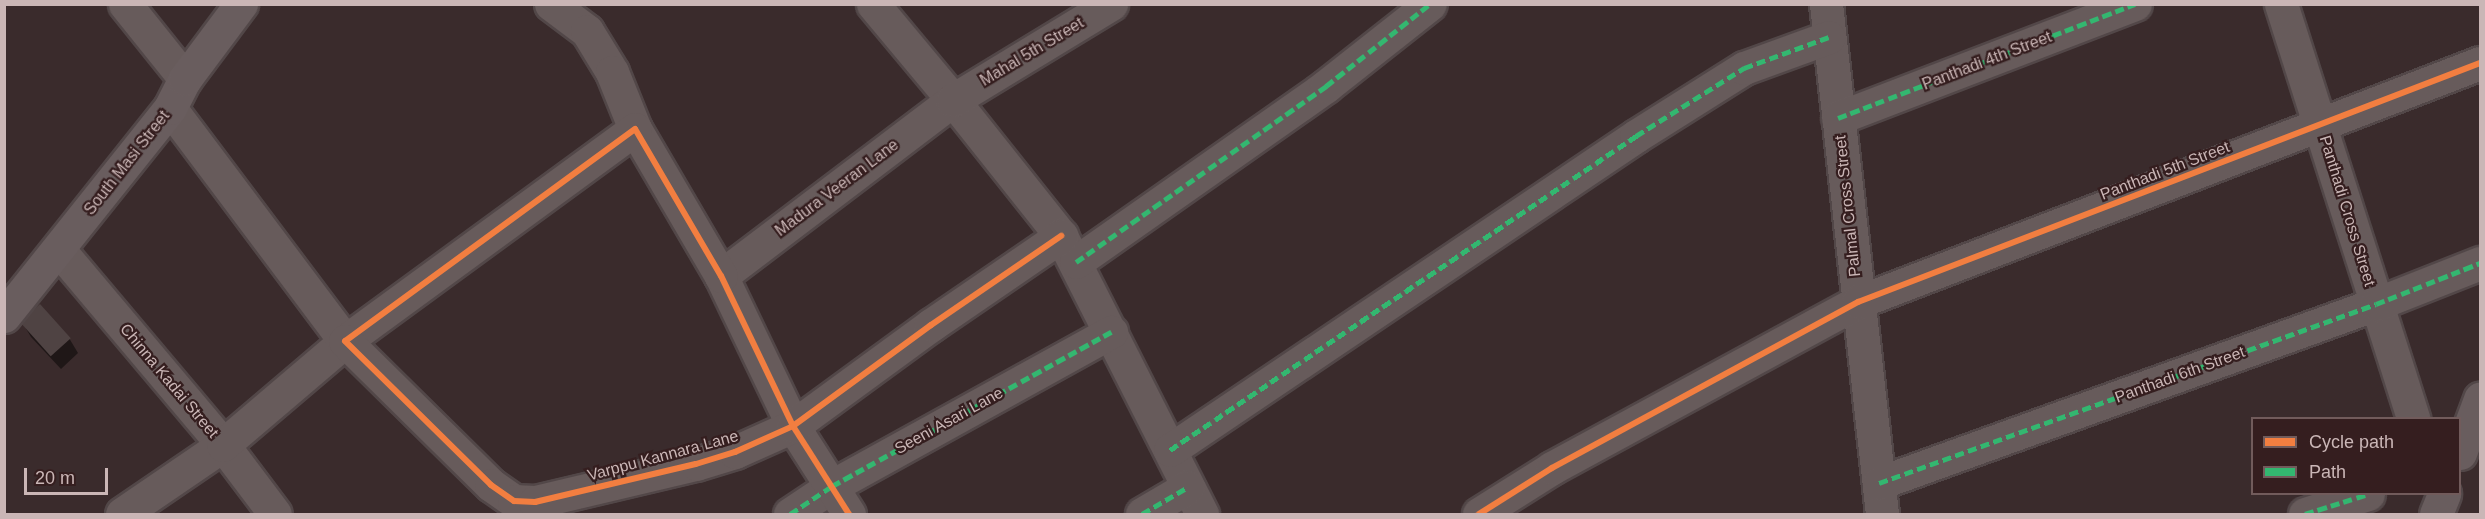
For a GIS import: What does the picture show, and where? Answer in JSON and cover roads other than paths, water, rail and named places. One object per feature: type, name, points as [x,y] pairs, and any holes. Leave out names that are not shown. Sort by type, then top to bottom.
[{"type":"main road","name":"South Masi Street","points":[[9,299],[60,250],[170,108],[185,79],[241,4]]},
{"type":"main road","points":[[2461,450],[2481,399]]},
{"type":"main road","points":[[2436,514],[2444,495]]},
{"type":"street","points":[[125,4],[185,79]]},
{"type":"street","points":[[551,4],[587,31],[612,72],[635,129],[721,276],[793,426],[849,514]]},
{"type":"street","points":[[873,4],[953,100],[1068,249],[1195,501],[1142,514]]},
{"type":"street","name":"Mahal 5th Street","points":[[953,100],[1111,4]]},
{"type":"street","name":"Varppu Kannara Lane","points":[[170,108],[345,341],[491,485],[514,501],[535,502],[696,464],[735,452],[793,426],[932,325],[1068,249],[1326,86],[1430,4]]},
{"type":"street","name":"Palmal Cross Street","points":[[1826,4],[1882,514]]},
{"type":"street","name":"Panthadi 4th Street","points":[[1838,118],[2135,4]]},
{"type":"street","name":"Panthadi Cross Street","points":[[2281,4],[2413,417]]},
{"type":"street","points":[[1170,450],[1512,218],[1744,68],[1829,37]]},
{"type":"street","name":"Panthadi 5th Street","points":[[1479,514],[1552,468],[1858,302],[2481,63]]},
{"type":"street","name":"Madura Veeran Lane","points":[[721,276],[953,100]]},
{"type":"street","points":[[122,514],[224,445],[345,341],[635,129]]},
{"type":"street","name":"Chinna Kadai Street","points":[[60,250],[224,445],[275,514]]},
{"type":"street","name":"Panthadi 6th Street","points":[[1879,483],[2376,304],[2481,263]]},
{"type":"street","name":"Seeni Asari Lane","points":[[790,514],[832,486],[1111,332]]},
{"type":"street","points":[[2305,514],[2365,495]]}]
